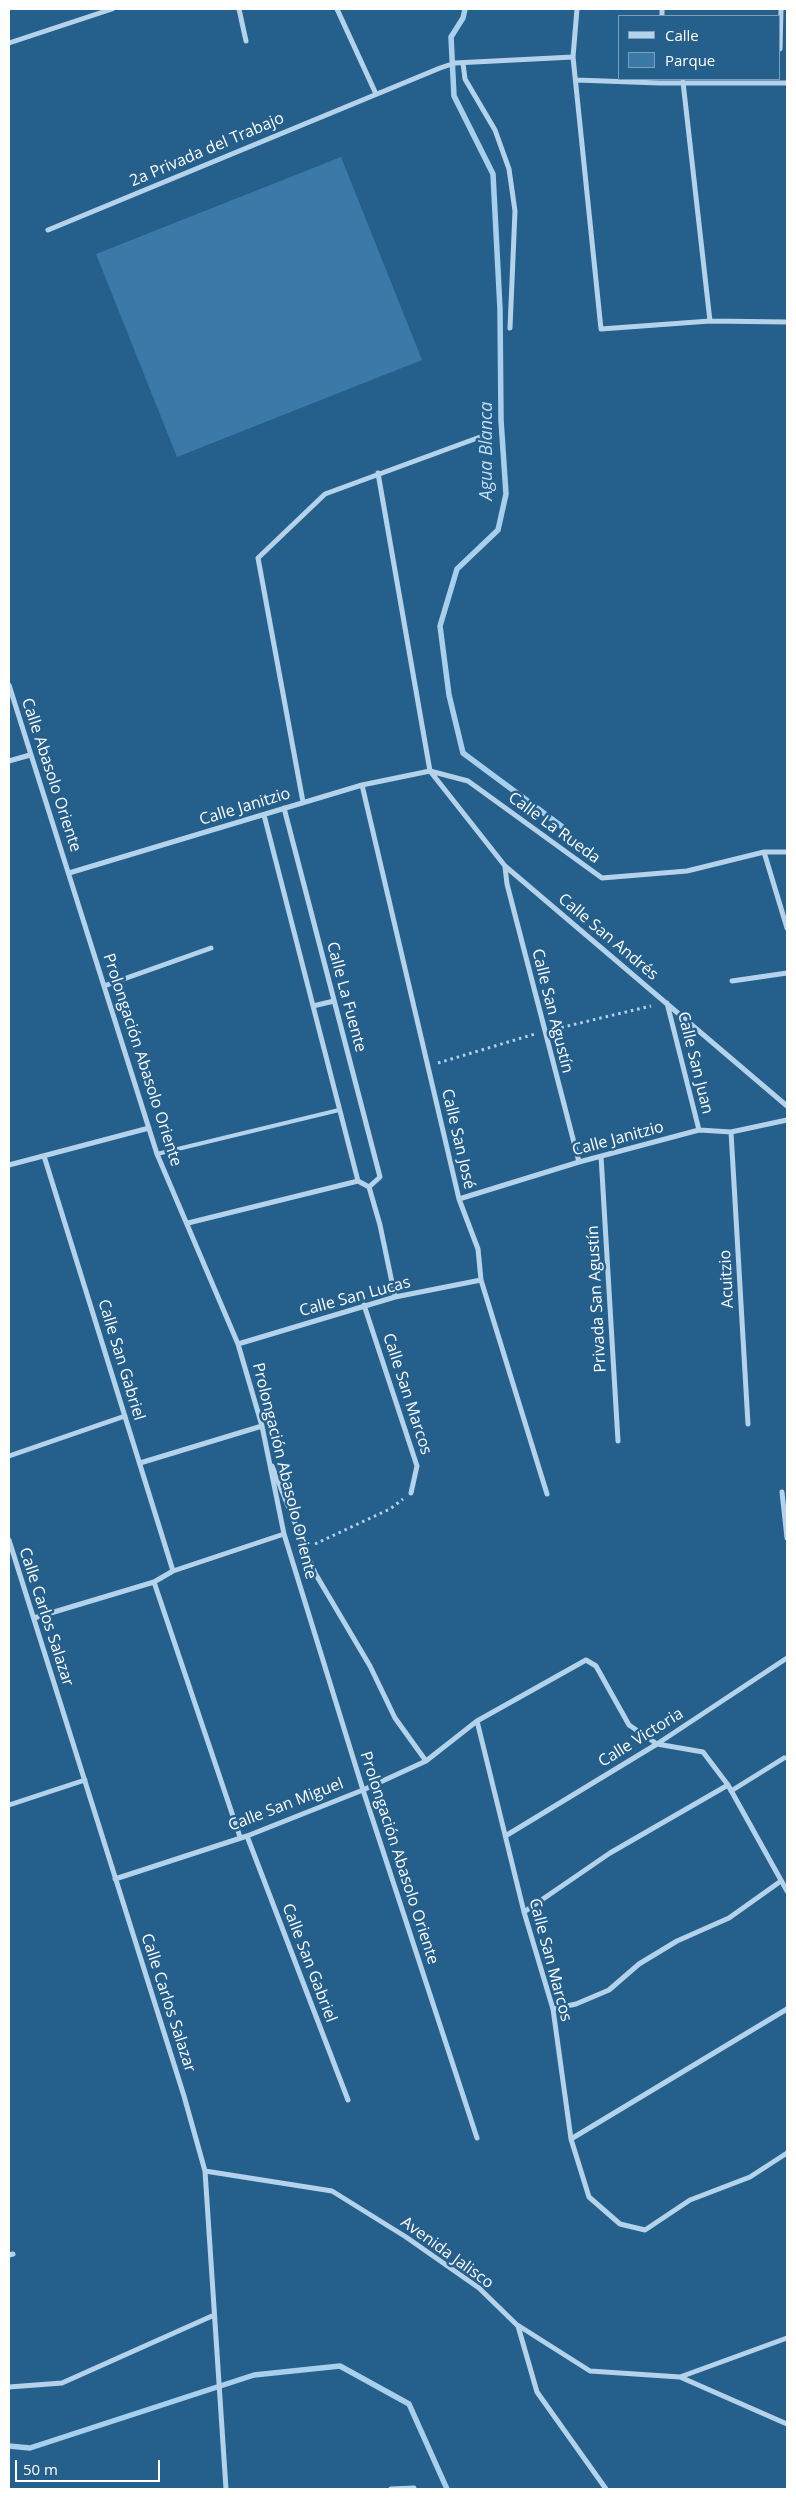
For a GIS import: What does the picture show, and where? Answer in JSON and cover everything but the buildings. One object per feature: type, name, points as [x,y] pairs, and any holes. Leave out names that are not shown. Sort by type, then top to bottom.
[{"type":"street","points":[[9,43],[112,9]]},
{"type":"street","points":[[239,9],[246,42]]},
{"type":"street","points":[[337,9],[376,94]]},
{"type":"street","points":[[577,9],[573,57],[600,329],[710,322],[787,322]]},
{"type":"street","name":"2a Privada del Trabajo","points":[[48,230],[455,63],[573,57]]},
{"type":"street","points":[[464,63],[464,79],[495,130],[509,169],[515,210],[510,328]]},
{"type":"street","points":[[576,80],[787,82]]},
{"type":"street","points":[[682,82],[710,322]]},
{"type":"street","points":[[303,802],[258,558],[325,494],[491,433]]},
{"type":"street","points":[[378,473],[430,771]]},
{"type":"street","name":"Calle Abasolo Oriente","points":[[9,685],[69,873]]},
{"type":"street","points":[[9,761],[30,755]]},
{"type":"street","name":"Calle Janitzio","points":[[69,873],[264,816],[284,808],[362,785],[430,771]]},
{"type":"street","name":"Calle La Rueda","points":[[430,771],[468,780],[602,878],[687,871],[764,852],[787,852]]},
{"type":"street","name":"Calle San Andrés","points":[[430,771],[505,866],[787,1106]]},
{"type":"street","name":"Calle San José","points":[[362,785],[458,1199],[478,1249],[481,1280],[546,1494]]},
{"type":"street","name":"Calle La Fuente","points":[[284,808],[380,1178],[368,1187]]},
{"type":"street","name":"Calle La Fuente","points":[[264,816],[358,1181]]},
{"type":"street","points":[[764,852],[787,928]]},
{"type":"street","name":"Calle San Agustín","points":[[505,866],[507,884],[579,1162]]},
{"type":"street","name":"Prolongación Abasolo Oriente","points":[[69,873],[157,1154],[238,1344],[262,1426],[284,1534],[363,1790],[478,2138]]},
{"type":"street","points":[[104,986],[210,948]]},
{"type":"street","points":[[732,981],[787,973]]},
{"type":"street","points":[[313,1006],[334,1001]]},
{"type":"street","name":"Calle San Juan","points":[[667,1002],[699,1130]]},
{"type":"street","name":"Calle Janitzio","points":[[458,1199],[579,1162],[699,1130],[731,1132],[787,1120]]},
{"type":"street","points":[[9,1165],[149,1128]]},
{"type":"street","name":"Acuitzio","points":[[731,1132],[748,1424]]},
{"type":"street","name":"Calle San Gabriel","points":[[44,1156],[173,1571]]},
{"type":"street","name":"Privada San Agustín","points":[[601,1156],[618,1440]]},
{"type":"street","points":[[188,1223],[358,1181],[368,1187],[380,1225],[395,1297]]},
{"type":"street","name":"Calle San Lucas","points":[[238,1344],[364,1305],[481,1280]]},
{"type":"street","name":"Calle San Marcos","points":[[364,1305],[417,1466],[411,1493]]},
{"type":"street","points":[[9,1456],[125,1416]]},
{"type":"street","points":[[140,1463],[262,1426]]},
{"type":"street","points":[[267,1454],[315,1574],[370,1666],[395,1718],[426,1761]]},
{"type":"street","points":[[782,1492],[787,1538]]},
{"type":"street","points":[[34,1618],[154,1582],[173,1571],[284,1534]]},
{"type":"street","name":"Calle Carlos Salazar","points":[[9,1540],[184,2096],[204,2171],[212,2316],[226,2489]]},
{"type":"street","points":[[154,1582],[240,1837]]},
{"type":"street","name":"Calle Victoria","points":[[507,1835],[657,1744],[787,1658]]},
{"type":"street","name":"Calle San Miguel","points":[[115,1879],[247,1836],[363,1790],[426,1761],[477,1721],[586,1660],[596,1666],[629,1725],[657,1744]]},
{"type":"street","name":"Calle San Marcos","points":[[477,1721],[507,1835],[524,1912],[553,2009],[571,2139],[589,2197],[620,2224],[645,2230],[690,2200],[750,2177],[787,2153]]},
{"type":"street","points":[[657,1744],[703,1752],[728,1785],[787,1891]]},
{"type":"street","points":[[731,1792],[784,1758]]},
{"type":"street","points":[[9,1805],[85,1780]]},
{"type":"street","points":[[524,1912],[610,1853],[728,1785]]},
{"type":"street","name":"Calle San Gabriel","points":[[247,1836],[348,2100]]},
{"type":"street","points":[[553,2009],[576,2004],[609,1990],[654,1955],[677,1941],[729,1918],[781,1881]]},
{"type":"street","points":[[571,2139],[787,2008]]},
{"type":"street","name":"Avenida Jalisco","points":[[204,2171],[332,2191],[406,2237],[480,2288],[518,2326],[537,2392],[606,2489]]},
{"type":"street","points":[[9,2387],[62,2383],[212,2316]]},
{"type":"street","points":[[518,2326],[590,2371],[680,2377],[787,2424]]},
{"type":"street","points":[[680,2377],[787,2338]]},
{"type":"street","points":[[391,2489],[414,2488]]},
{"type":"lane","points":[[157,1154],[340,1110]]},
{"type":"path","points":[[306,1548],[390,1509],[411,1493]]},
{"type":"green space","points":[[341,157],[422,360],[177,457],[96,254]]},
{"type":"waterway","name":"Agua Blanca","points":[[465,9],[463,18],[451,37],[454,96],[493,174],[500,309],[501,420],[506,494],[498,530],[457,569],[440,626],[449,695],[463,753],[568,831]]},
{"type":"waterway","points":[[9,2446],[30,2448],[254,2375],[340,2366],[409,2404],[447,2489]]}]
